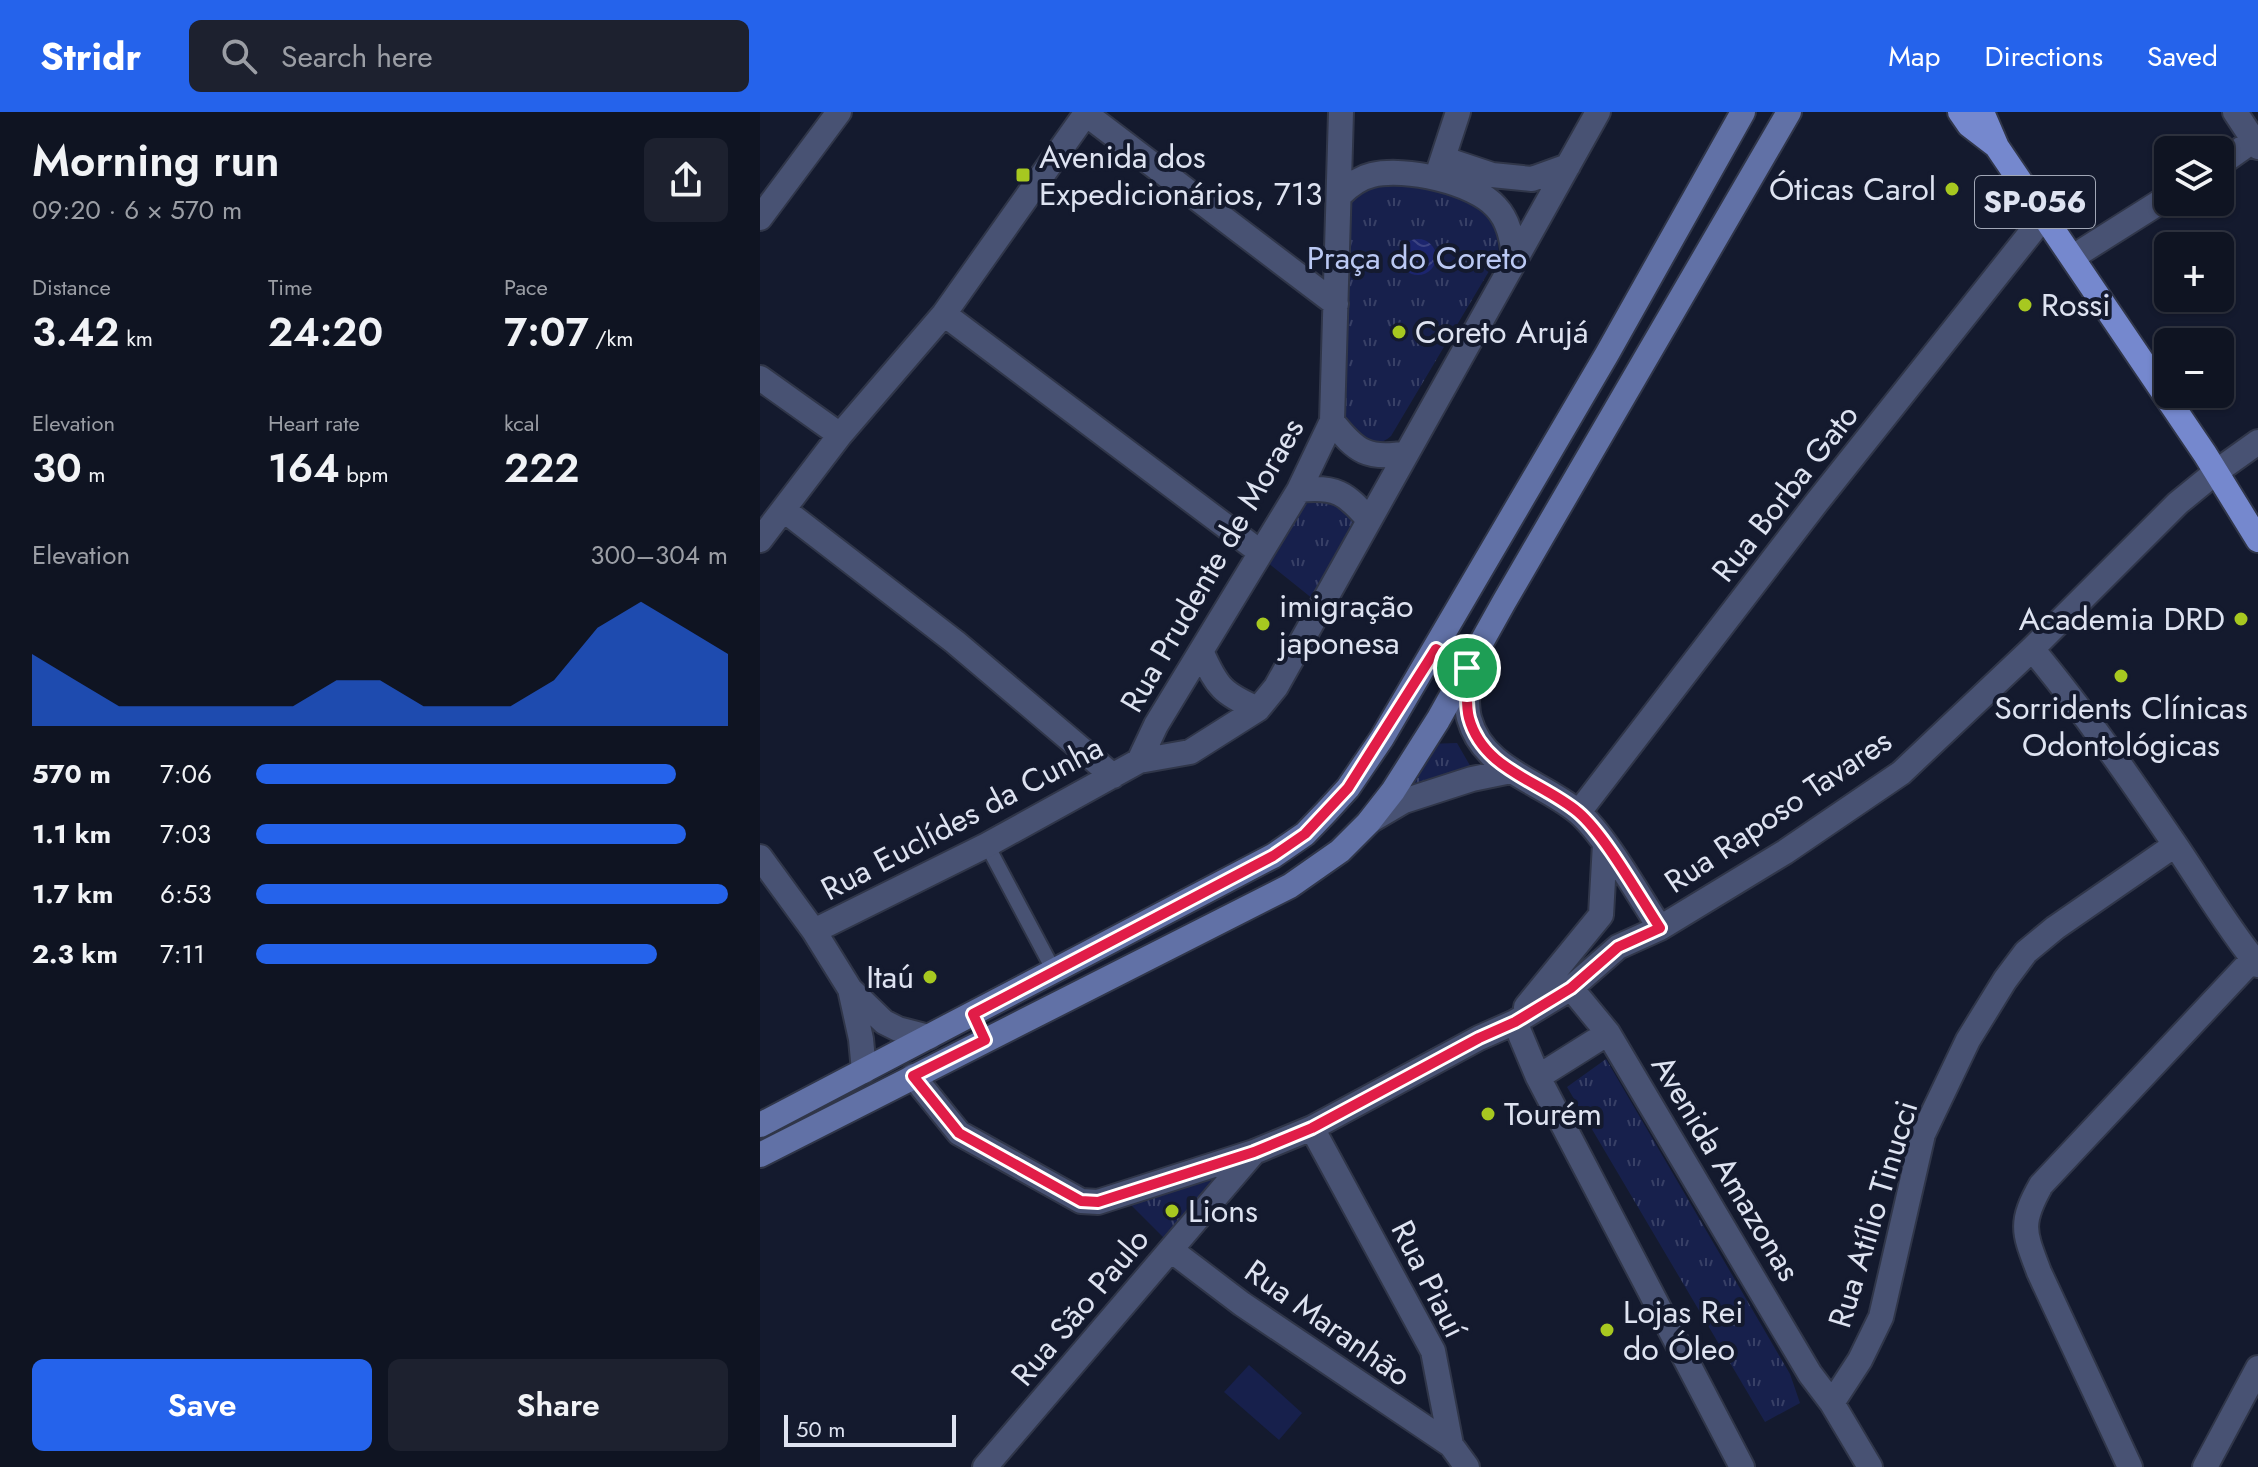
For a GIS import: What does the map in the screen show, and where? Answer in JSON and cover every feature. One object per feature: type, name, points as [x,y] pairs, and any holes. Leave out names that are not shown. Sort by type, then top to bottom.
[{"type":"main road","points":[[760,1125],[1273,856],[1305,834],[1348,788],[1436,649],[1743,112]]},
{"type":"main road","points":[[760,1155],[1290,886],[1327,863],[1368,823],[1408,768],[1789,112]]},
{"type":"main road","name":"SP-056","points":[[1960,112],[1969,125],[1997,147]]},
{"type":"main road","name":"SP-056","points":[[1982,112],[1997,147],[2216,472],[2258,540]]},
{"type":"main road","points":[[1436,649],[1467,668]]},
{"type":"main road","points":[[1273,856],[1290,886]]},
{"type":"main road","points":[[973,1014],[985,1040]]},
{"type":"main road","points":[[794,1108],[806,1131]]},
{"type":"street","points":[[760,218],[839,112]]},
{"type":"street","name":"Rua Prudente de Moraes","points":[[1139,761],[1156,725],[1299,490],[1332,421],[1341,112]]},
{"type":"street","points":[[1440,169],[1458,112]]},
{"type":"street","points":[[1139,761],[1190,752],[1258,709],[1276,687],[1598,112]]},
{"type":"street","points":[[2234,155],[2257,141],[2235,112]]},
{"type":"street","points":[[760,540],[840,435],[944,314],[1087,113],[1336,304]]},
{"type":"street","points":[[1341,194],[1353,182],[1370,175],[1440,169],[1532,179],[1568,166]]},
{"type":"street","points":[[1440,169],[1486,197],[1498,209],[1510,233],[1515,260]]},
{"type":"street","points":[[2073,257],[2154,206]]},
{"type":"street","name":"Rua Borba Gato","points":[[1579,812],[1817,502],[2045,215]]},
{"type":"street","points":[[944,314],[1260,552]]},
{"type":"street","points":[[760,378],[840,435]]},
{"type":"street","points":[[1332,421],[1346,439],[1371,455],[1407,453]]},
{"type":"street","name":"Rua Raposo Tavares","points":[[913,1076],[959,1133],[1081,1201],[1098,1202],[1254,1152],[1312,1128],[1515,1022],[1571,988],[1618,947],[1660,928],[1785,852],[1901,773],[2032,649],[2178,503],[2258,442]]},
{"type":"street","points":[[1299,490],[1332,489],[1348,497],[1369,520]]},
{"type":"street","points":[[784,510],[955,642],[1113,776]]},
{"type":"street","points":[[2032,649],[2060,682],[2255,962],[2041,1185],[2028,1207],[2026,1239],[2130,1467]]},
{"type":"street","points":[[1202,653],[1220,687],[1232,698],[1258,709]]},
{"type":"street","points":[[1467,668],[1469,716],[1478,739],[1489,754],[1579,812],[1605,844],[1660,928]]},
{"type":"street","name":"Rua Euclídes da Cunha","points":[[814,931],[987,845],[1139,761]]},
{"type":"street","points":[[1368,823],[1404,801],[1472,779],[1511,771]]},
{"type":"street","points":[[1605,844],[1601,915],[1618,947]]},
{"type":"street","name":"Rua Atílio Tinucci","points":[[1832,1403],[1860,1360],[1881,1317],[1923,1134],[1968,1040],[1997,992],[2026,952],[2055,928],[2175,845]]},
{"type":"street","points":[[760,857],[814,931],[850,989],[891,1026],[929,1037]]},
{"type":"street","points":[[1601,915],[1515,1022],[1538,1077],[1742,1467]]},
{"type":"street","name":"Avenida Amazonas","points":[[1571,988],[1608,1033],[1810,1374],[1832,1403],[1870,1467]]},
{"type":"street","points":[[850,989],[861,1039],[864,1071]]},
{"type":"street","points":[[1538,1077],[1608,1033]]},
{"type":"street","name":"Rua Piauí","points":[[1312,1128],[1433,1351],[1451,1445],[1467,1467]]},
{"type":"street","name":"Rua São Paulo","points":[[985,1467],[1254,1152]]},
{"type":"street","name":"Rua Maranhão","points":[[1171,1250],[1242,1304],[1451,1445]]},
{"type":"street","points":[[2205,1467],[2258,1368]]},
{"type":"lane","points":[[987,845],[1054,971]]},
{"type":"green space","name":"Praça do Coreto","points":[[1406,181],[1454,196],[1482,212],[1492,223],[1498,238],[1498,256],[1391,436],[1375,442],[1347,430],[1342,411],[1350,207],[1354,198],[1365,188]]},
{"type":"green space","points":[[1325,497],[1358,521],[1313,599],[1267,562],[1306,498]]},
{"type":"green space","points":[[1457,743],[1472,769],[1419,793],[1412,778],[1427,744]]},
{"type":"green space","points":[[1606,1059],[1790,1374],[1800,1403],[1765,1422],[1567,1087]]},
{"type":"green space","points":[[1209,1171],[1212,1189],[1164,1238],[1127,1201]]},
{"type":"green space","points":[[1249,1365],[1302,1413],[1279,1440],[1224,1392]]},
{"type":"water","points":[[1418,239],[1431,244],[1436,257],[1431,270],[1418,275],[1405,270],[1400,257],[1405,244]]},
{"type":"place","name":"Avenida dos Expedicionários, 713","points":[[1023,175]]},
{"type":"place","name":"Óticas Carol","points":[[1952,189]]},
{"type":"place","name":"Rossi","points":[[2025,305]]},
{"type":"place","name":"Coreto Arujá","points":[[1399,332]]},
{"type":"place","name":"Academia DRD","points":[[2241,619]]},
{"type":"place","name":"imigração japonesa","points":[[1263,624]]},
{"type":"place","name":"Sorridents Clínicas Odontológicas","points":[[2121,676]]},
{"type":"place","name":"Itaú","points":[[930,977]]},
{"type":"place","name":"Tourém","points":[[1488,1114]]},
{"type":"place","name":"Lions","points":[[1172,1211]]},
{"type":"place","name":"Lojas Rei do Óleo","points":[[1607,1330]]},
{"type":"route","points":[[1436,649],[1467,668],[1469,716],[1478,739],[1489,754],[1579,812],[1605,844],[1660,928],[1618,947],[1571,988],[1515,1022],[1479,1038],[1312,1128],[1254,1152],[1098,1202],[1081,1201],[971,1142],[936,1108],[913,1076],[985,1040],[973,1014],[1273,856],[1305,834],[1348,788],[1436,649]]}]
